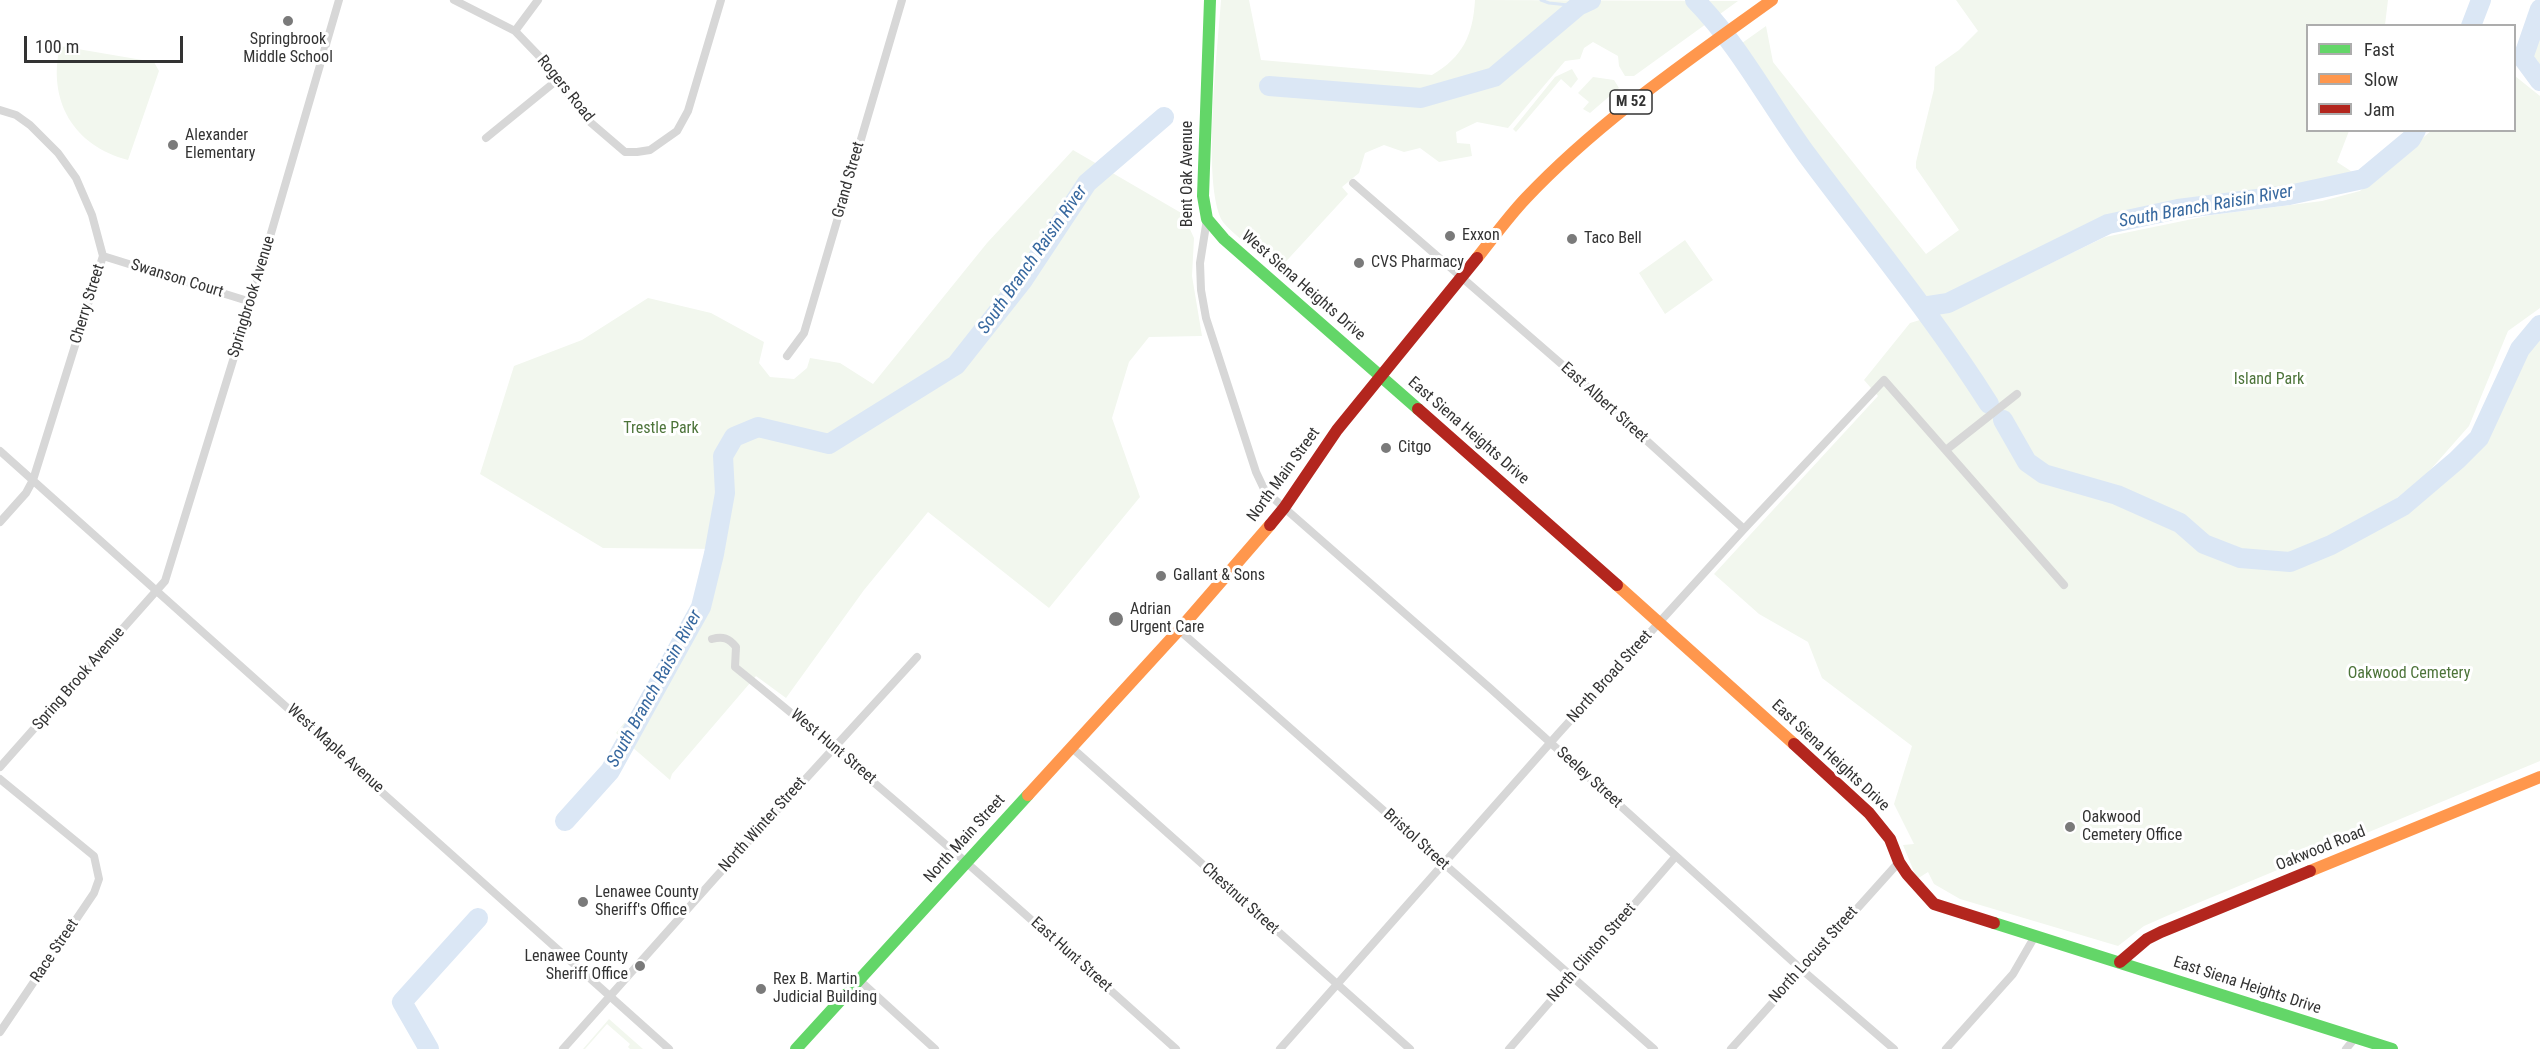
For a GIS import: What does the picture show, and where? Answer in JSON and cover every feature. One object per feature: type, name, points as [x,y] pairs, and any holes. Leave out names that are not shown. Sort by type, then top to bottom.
[{"type":"street","name":"Springbrook Avenue","points":[[157,590],[165,581],[251,302],[339,0]]},
{"type":"street","name":"Rogers Road","points":[[454,0],[515,31],[539,56],[556,81],[590,122],[626,152],[650,150],[676,130],[688,111],[721,0]]},
{"type":"street","points":[[515,31],[538,0]]},
{"type":"street","name":"Grand Street","points":[[787,356],[804,333],[902,0]]},
{"type":"street","name":"Bent Oak Avenue","points":[[1210,0],[1203,196],[1207,219],[1200,263],[1201,290],[1206,318],[1256,472],[1264,491],[1284,508]]},
{"type":"street","name":"North Main Street","points":[[796,1049],[1179,630],[1284,508],[1337,430],[1380,375],[1525,200],[1575,150],[1632,101],[1772,0]]},
{"type":"street","points":[[486,138],[556,81]]},
{"type":"street","name":"Cherry Street","points":[[0,110],[16,115],[30,125],[58,153],[76,178],[92,215],[103,256],[33,480],[26,494],[0,522]]},
{"type":"street","name":"East Albert Street","points":[[1353,183],[1581,381],[1744,529]]},
{"type":"street","name":"West Siena Heights Drive","points":[[1207,219],[1224,239],[1380,375]]},
{"type":"street","name":"Swanson Court","points":[[103,256],[251,302]]},
{"type":"street","name":"East Siena Heights Drive","points":[[1380,375],[1660,622],[1869,813],[1890,839],[1899,862],[1908,876],[1934,904],[2392,1049]]},
{"type":"street","name":"North Broad Street","points":[[1280,1049],[1550,743],[1744,529],[1884,380],[2064,585]]},
{"type":"street","points":[[1946,450],[2017,394]]},
{"type":"street","name":"West Maple Avenue","points":[[0,451],[613,996],[669,1049]]},
{"type":"street","name":"Seeley Street","points":[[1284,508],[1491,689],[1801,969],[1894,1049]]},
{"type":"street","name":"Spring Brook Avenue","points":[[0,767],[157,590]]},
{"type":"street","name":"Bristol Street","points":[[1179,630],[1654,1049]]},
{"type":"street","name":"West Hunt Street","points":[[712,639],[722,637],[730,640],[736,647],[735,667],[834,747],[967,861]]},
{"type":"street","name":"North Winter Street","points":[[564,1049],[716,877],[917,657]]},
{"type":"street","name":"Chestnut Street","points":[[1071,747],[1410,1049]]},
{"type":"street","name":"Oakwood Road","points":[[2120,962],[2147,939],[2161,932],[2540,777]]},
{"type":"street","name":"Race Street","points":[[0,778],[94,856],[99,879],[94,893],[0,1032]]},
{"type":"street","name":"North Clinton Street","points":[[1509,1049],[1676,856]]},
{"type":"street","name":"East Hunt Street","points":[[967,861],[1176,1049]]},
{"type":"street","name":"North Locust Street","points":[[1731,1049],[1899,862]]},
{"type":"street","points":[[1946,1049],[2013,974],[2035,936]]},
{"type":"street","points":[[858,980],[934,1049]]},
{"type":"street","points":[[2346,1049],[2355,1038]]},
{"type":"green space","points":[[1221,0],[1249,0],[1261,60],[1432,75],[1459,53],[1469,34],[1475,0],[1738,1],[1634,76],[1625,76],[1619,66],[1618,56],[1593,42],[1584,48],[1580,59],[1565,61],[1508,128],[1477,122],[1456,132],[1457,143],[1470,144],[1472,156],[1439,162],[1420,148],[1404,152],[1384,145],[1365,153],[1359,173],[1342,187],[1348,194],[1279,269],[1227,227],[1216,204],[1212,149]]},
{"type":"green space","points":[[1956,0],[2388,0],[2385,24],[2306,24],[2306,132],[2349,132],[2337,162],[2363,179],[2289,195],[2178,209],[2108,224],[1948,303],[1922,307],[1805,152],[1735,48],[1766,26],[1773,62],[1926,254],[1959,230],[1916,168],[1934,89],[1935,67],[1959,50],[1978,31]]},
{"type":"green space","points":[[2540,9],[2540,81],[2523,58]]},
{"type":"green space","points":[[60,46],[154,62],[159,71],[128,160],[93,144],[79,132],[69,118],[62,103],[58,85],[57,66]]},
{"type":"green space","points":[[1572,69],[1578,79],[1571,88],[1561,79],[1516,132],[1513,129],[1555,77]]},
{"type":"green space","points":[[1593,77],[1614,80],[1619,88],[1590,113],[1583,109],[1589,102],[1578,93]]},
{"type":"green space","points":[[2516,77],[2540,96],[2540,308],[2508,331],[2469,426],[2424,477],[2370,519],[2325,545],[2289,559],[2263,558],[2196,536],[2204,544],[2240,558],[2290,562],[2331,545],[2403,506],[2479,438],[2520,349],[2540,325],[2540,761],[2169,915],[2144,926],[2118,946],[1960,899],[1934,884],[1928,872],[1917,879],[1903,845],[1914,844],[1894,804],[1912,746],[1822,678],[1808,642],[1759,614],[1714,574],[1878,396],[1864,380],[1910,323],[1953,310],[2105,237],[2212,215],[2322,201],[2360,191],[2430,132],[2516,132]]},
{"type":"green space","name":"Trestle Park","points":[[1073,150],[1183,214],[1194,238],[1192,276],[1202,336],[1149,337],[1129,362],[1112,418],[1140,497],[1049,608],[928,512],[864,590],[786,698],[756,676],[672,774],[670,780],[616,733],[699,631],[725,549],[603,548],[480,474],[514,366],[582,340],[648,298],[711,313],[764,342],[759,363],[770,377],[794,379],[807,368],[810,358],[840,363],[873,384],[987,243]]},
{"type":"green space","points":[[1685,240],[1713,280],[1665,314],[1639,273]]},
{"type":"green space","points":[[609,1019],[643,1049],[630,1049],[628,1047],[630,1044],[607,1024],[583,1049]]},
{"type":"waterway","points":[[1541,0],[1578,6]]},
{"type":"waterway","name":"South Branch Raisin River","points":[[1269,86],[1421,98],[1494,77],[1578,6],[1591,0]]},
{"type":"waterway","name":"South Branch Raisin River","points":[[1695,0],[1726,36],[1807,155],[1923,309],[1989,404]]},
{"type":"waterway","name":"South Branch Raisin River","points":[[2472,24],[2481,0]]},
{"type":"waterway","name":"South Branch Raisin River","points":[[2540,9],[2523,58],[2540,81]]},
{"type":"waterway","name":"South Branch Raisin River","points":[[565,821],[610,771],[701,607],[714,554],[725,493],[723,456],[734,437],[758,427],[829,444],[956,365],[1023,280],[1087,183],[1164,117]]},
{"type":"waterway","name":"South Branch Raisin River","points":[[1922,307],[1948,303],[2108,224],[2178,209],[2289,195],[2363,179],[2411,139],[2415,132]]},
{"type":"waterway","name":"South Branch Raisin River","points":[[2003,420],[2027,462],[2044,474],[2117,495],[2180,523],[2204,544],[2240,558],[2290,562],[2331,545],[2403,506],[2457,460],[2479,438],[2520,349],[2540,325]]},
{"type":"waterway","name":"South Branch Raisin River","points":[[429,1049],[402,1002],[478,918]]},
{"type":"traffic: fast","points":[[1210,0],[1203,196],[1207,219],[1224,239],[1418,409]]},
{"type":"traffic: fast","points":[[796,1049],[1028,795]]},
{"type":"traffic: fast","points":[[1994,923],[2392,1049]]},
{"type":"traffic: slow","points":[[1477,258],[1526,198],[1583,143],[1644,93],[1772,0]]},
{"type":"traffic: slow","points":[[1028,795],[1179,630],[1270,525]]},
{"type":"traffic: slow","points":[[1617,585],[1794,744]]},
{"type":"traffic: slow","points":[[2310,871],[2540,777]]},
{"type":"traffic: jam","points":[[1270,525],[1337,430],[1477,258]]},
{"type":"traffic: jam","points":[[1418,409],[1617,585]]},
{"type":"traffic: jam","points":[[1794,744],[1869,813],[1890,839],[1899,862],[1907,874],[1934,904],[1994,923]]},
{"type":"traffic: jam","points":[[2120,962],[2147,939],[2161,932],[2310,871]]},
{"type":"place","name":"Springbrook Middle School","points":[[288,21]]},
{"type":"place","name":"Alexander Elementary","points":[[173,145]]},
{"type":"place","name":"Exxon","points":[[1450,236]]},
{"type":"place","name":"Taco Bell","points":[[1572,239]]},
{"type":"place","name":"CVS Pharmacy","points":[[1359,263]]},
{"type":"place","name":"Citgo","points":[[1386,448]]},
{"type":"place","name":"Gallant & Sons","points":[[1161,576]]},
{"type":"place","name":"Adrian Urgent Care","points":[[1116,619]]},
{"type":"place","name":"Oakwood Cemetery Office","points":[[2070,827]]},
{"type":"place","name":"Lenawee County Sheriff's Office","points":[[583,902]]},
{"type":"place","name":"Lenawee County Sheriff Office","points":[[640,966]]},
{"type":"place","name":"Rex B. Martin Judicial Building","points":[[761,989]]},
{"type":"park label","name":"Island Park","points":[[2269,380]]},
{"type":"park label","name":"Oakwood Cemetery","points":[[2409,674]]}]
